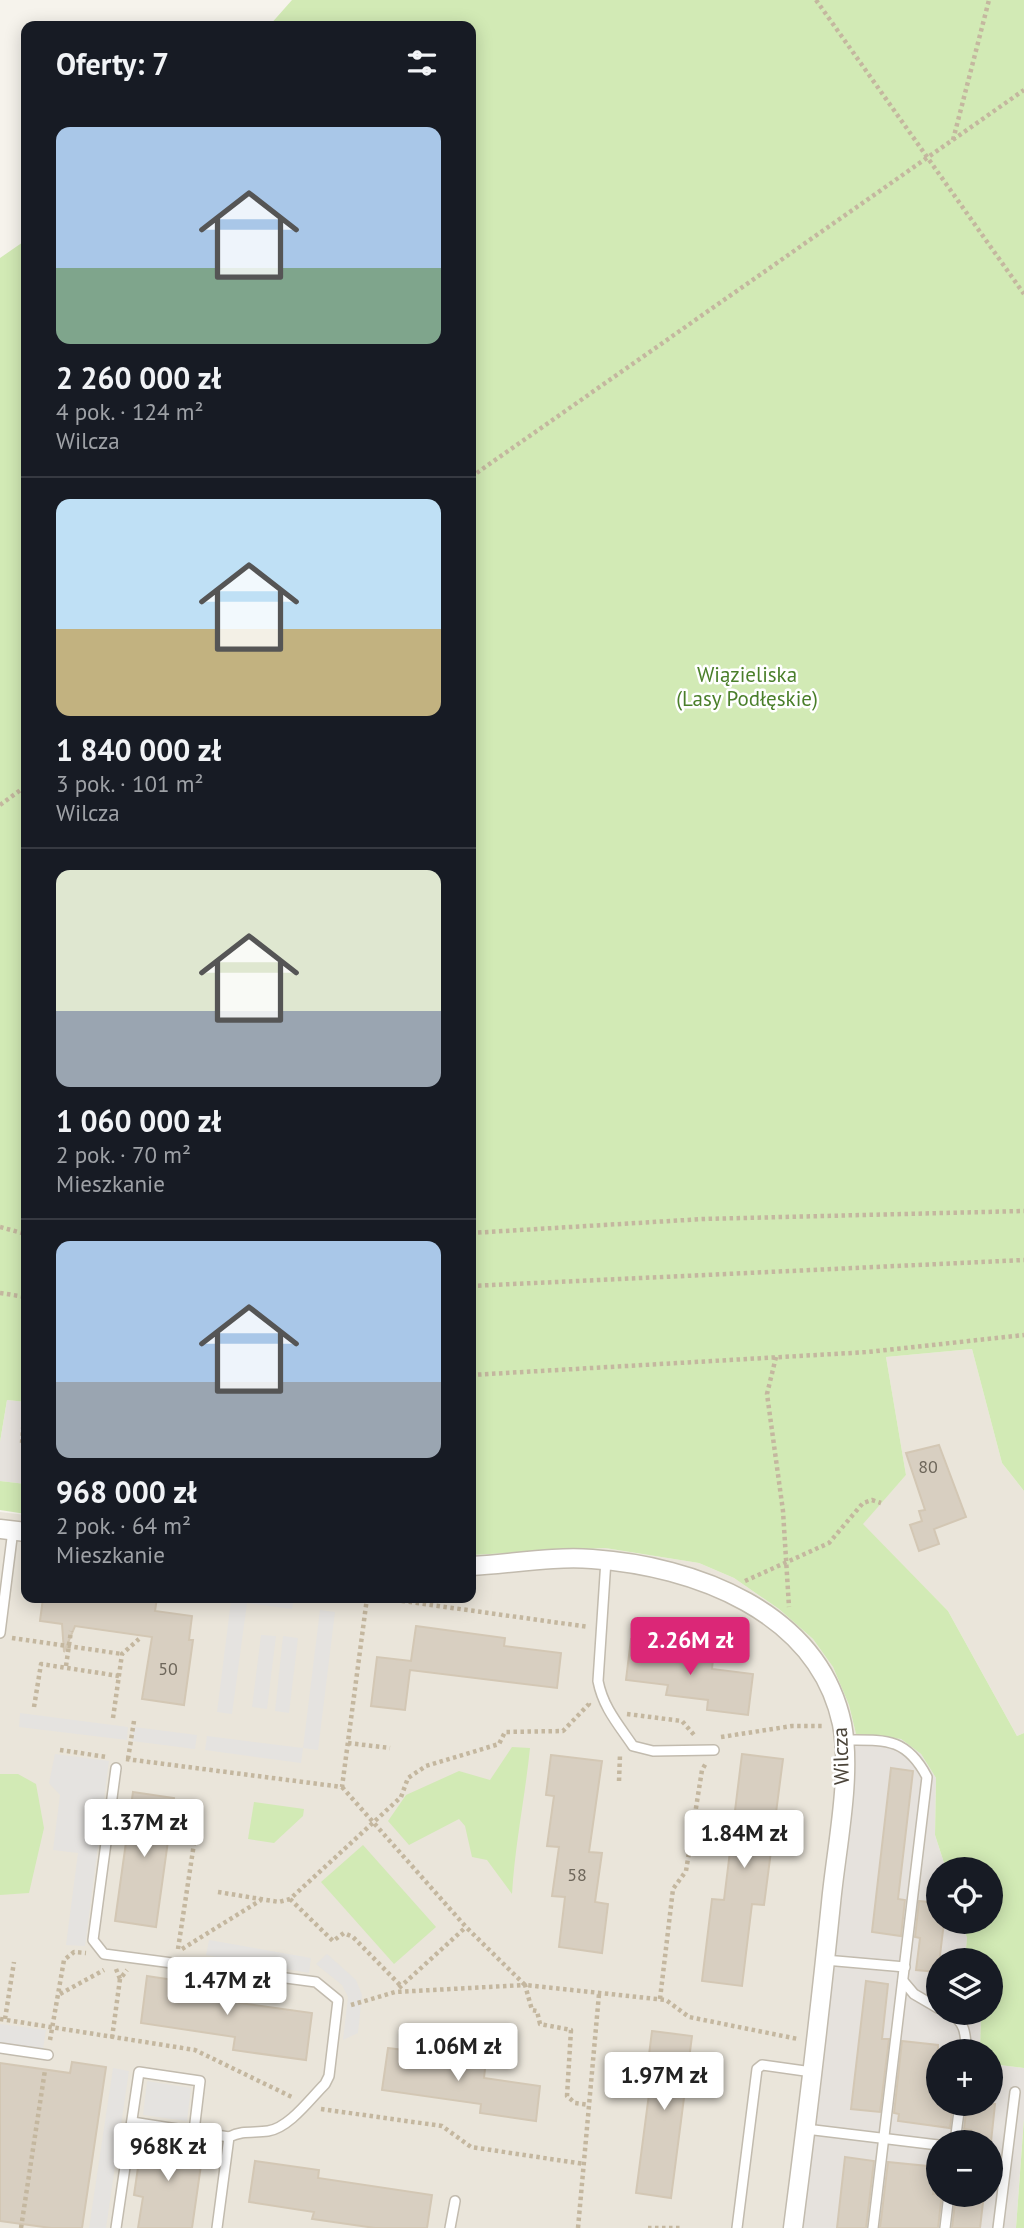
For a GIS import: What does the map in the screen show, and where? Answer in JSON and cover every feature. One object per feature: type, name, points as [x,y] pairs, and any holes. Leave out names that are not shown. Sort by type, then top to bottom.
[{"type":"street","name":"Wilcza","points":[[476,1566],[606,1560],[658,1568],[705,1580],[772,1619],[795,1639],[829,1686],[844,1740],[844,1774],[825,1960],[808,2041],[812,2072],[793,2228]]},
{"type":"lane","points":[[0,1635],[13,1530]]},
{"type":"lane","points":[[606,1560],[598,1681],[601,1697],[611,1716],[633,1746],[653,1751],[714,1750]]},
{"type":"lane","points":[[844,1740],[898,1743],[916,1756],[928,1777],[873,2228]]},
{"type":"lane","points":[[116,1768],[93,1940],[104,1954],[316,1982],[338,2000],[330,2076],[280,2127],[269,2131],[242,2131],[229,2137],[132,2122]]},
{"type":"lane","points":[[825,1960],[905,1967]]},
{"type":"lane","points":[[903,1981],[914,1994],[926,2000]]},
{"type":"lane","points":[[0,2048],[48,2055]]},
{"type":"lane","points":[[737,2228],[757,2069],[762,2065],[812,2072]]},
{"type":"lane","points":[[116,2228],[139,2071],[200,2081],[194,2131]]},
{"type":"lane","points":[[998,2228],[1014,2092]]},
{"type":"lane","points":[[806,2129],[926,2144]]},
{"type":"lane","points":[[217,2228],[229,2137]]},
{"type":"lane","points":[[450,2228],[455,2201]]},
{"type":"lane","points":[[945,2228],[947,2207]]},
{"type":"path","points":[[816,0],[1024,294]]},
{"type":"path","points":[[953,141],[989,0]]},
{"type":"path","points":[[476,474],[1024,90]]},
{"type":"path","points":[[0,805],[21,790]]},
{"type":"path","points":[[476,1233],[703,1219],[1024,1212]]},
{"type":"path","points":[[0,1227],[21,1233]]},
{"type":"path","points":[[476,1286],[1024,1260]]},
{"type":"path","points":[[0,1293],[21,1296]]},
{"type":"path","points":[[476,1375],[868,1352],[1024,1335]]},
{"type":"path","points":[[776,1357],[767,1394],[783,1511],[785,1562],[795,1639]]},
{"type":"path","points":[[733,1594],[747,1580],[829,1543],[863,1503],[872,1500],[881,1503]]},
{"type":"path","points":[[342,1787],[365,1603]]},
{"type":"path","points":[[418,1603],[593,1627]]},
{"type":"path","points":[[66,1667],[71,1631]]},
{"type":"path","points":[[0,1635],[122,1654]]},
{"type":"path","points":[[113,1718],[122,1654],[139,1639]]},
{"type":"path","points":[[34,1707],[41,1664],[119,1676]]},
{"type":"path","points":[[218,1892],[279,1902],[290,1899],[401,1797],[408,1778],[426,1766],[499,1744],[505,1732],[563,1731],[589,1704],[586,1696]]},
{"type":"path","points":[[618,1709],[623,1713],[682,1721],[697,1738]]},
{"type":"path","points":[[128,1759],[134,1721]]},
{"type":"path","points":[[710,1737],[792,1726],[830,1726]]},
{"type":"path","points":[[660,1999],[673,1889],[686,1871],[702,1770],[723,1735]]},
{"type":"path","points":[[348,1743],[390,1748]]},
{"type":"path","points":[[60,1750],[342,1787],[372,1825],[466,1927],[525,1985],[532,2010],[537,2011],[540,2024],[571,2030],[567,2096],[575,2103],[589,2105]]},
{"type":"path","points":[[195,1837],[177,1952],[261,1899]]},
{"type":"path","points":[[290,1899],[334,1941],[344,1933],[354,1937],[401,1986]]},
{"type":"path","points":[[395,1992],[466,1927]]},
{"type":"path","points":[[22,2228],[64,1960],[74,1952],[104,1954]]},
{"type":"path","points":[[59,1994],[132,1958]]},
{"type":"path","points":[[112,2038],[120,1979],[132,1958]]},
{"type":"path","points":[[14,1962],[2,2019],[195,2050],[316,2108],[442,2126],[471,2147],[584,2164]]},
{"type":"path","points":[[337,2009],[395,1992],[525,1985],[666,2000],[689,2017],[808,2041]]},
{"type":"path","points":[[579,2228],[599,1994]]},
{"type":"path","points":[[802,2026],[808,2041]]},
{"type":"path","points":[[648,2228],[682,2228]]},
{"type":"shaded area","points":[[972,1349],[1002,1463],[1024,1491],[1024,1733],[1017,1736],[948,1611],[862,1524],[906,1475],[886,1357]]},
{"type":"shaded area","points":[[7,1400],[21,1401],[21,1483],[0,1481],[0,1442]]},
{"type":"shaded area","points":[[0,1512],[21,1514],[21,1603],[476,1603],[476,1555],[605,1548],[699,1563],[734,1578],[779,1609],[813,1639],[833,1667],[849,1705],[856,1734],[790,2228],[0,2228]]},
{"type":"shaded area","points":[[231,1603],[247,1603],[232,1714],[217,1712]]},
{"type":"shaded area","points":[[247,1603],[293,1603],[292,1609]]},
{"type":"shaded area","points":[[320,1610],[335,1612],[318,1750],[303,1748]]},
{"type":"shaded area","points":[[261,1635],[276,1636],[267,1709],[252,1707]]},
{"type":"shaded area","points":[[283,1636],[298,1638],[289,1713],[275,1711]]},
{"type":"shaded area","points":[[20,1713],[128,1727],[127,1740],[19,1727]]},
{"type":"shaded area","points":[[134,1727],[197,1735],[195,1749],[132,1741]]},
{"type":"shaded area","points":[[856,1734],[901,1739],[921,1754],[936,1778],[935,1835],[942,1857],[926,1857],[926,1934],[966,1934],[967,1938],[966,1948],[926,1948],[926,2025],[981,2025],[980,2039],[926,2039],[926,2116],[1003,2116],[1003,2065],[1024,2068],[1024,2118],[1016,2228],[790,2228]]},
{"type":"shaded area","points":[[207,1736],[303,1748],[301,1763],[205,1750]]},
{"type":"shaded area","points":[[55,1754],[109,1761],[85,1946],[66,1945],[78,1853],[53,1850],[60,1795],[49,1783]]},
{"type":"shaded area","points":[[209,1940],[311,1958],[309,1973],[206,1955]]},
{"type":"shaded area","points":[[327,1954],[356,1980],[362,1995],[358,2033],[343,2040],[348,1997],[342,1985],[316,1964]]},
{"type":"shaded area","points":[[0,2024],[46,2030],[43,2049],[0,2043]]},
{"type":"shaded area","points":[[113,2068],[129,2071],[106,2228],[89,2228]]},
{"type":"shaded area","points":[[147,2081],[191,2088],[187,2121],[143,2115]]},
{"type":"green space","name":"Wiązieliska (Lasy Podłęskie)","points":[[292,0],[1024,0],[1024,1491],[1002,1463],[972,1349],[886,1357],[906,1475],[863,1524],[948,1611],[1017,1736],[1024,1733],[1024,2068],[1003,2065],[1003,2039],[980,2039],[981,2025],[1003,2025],[1003,1948],[966,1948],[966,1934],[1003,1934],[1003,1857],[942,1857],[935,1835],[936,1778],[921,1754],[901,1739],[856,1734],[849,1705],[833,1667],[813,1639],[779,1609],[734,1578],[699,1563],[605,1548],[476,1555],[476,21],[273,21]]},
{"type":"green space","points":[[21,243],[21,1401],[7,1400],[0,1442],[0,258]]},
{"type":"green space","points":[[0,1481],[21,1483],[21,1513],[0,1510]]},
{"type":"green space","points":[[512,1747],[530,1748],[512,1894],[487,1860],[472,1857],[465,1826],[459,1819],[409,1845],[388,1821],[406,1795],[459,1771],[490,1780]]},
{"type":"green space","points":[[0,1774],[18,1774],[36,1784],[44,1828],[29,1893],[0,1895]]},
{"type":"green space","points":[[254,1802],[304,1809],[303,1816],[274,1843],[248,1839]]},
{"type":"green space","points":[[363,1845],[436,1927],[394,1964],[321,1882]]},
{"type":"green space","points":[[1024,2118],[1024,2228],[1016,2228]]},
{"type":"building","points":[[939,1445],[966,1517],[934,1529],[939,1544],[919,1551],[910,1525],[922,1521],[919,1511],[925,1510],[906,1453]]},
{"type":"building","points":[[42,1603],[156,1603],[155,1611],[192,1616],[189,1640],[193,1640],[184,1705],[142,1699],[152,1637],[75,1626],[64,1652],[62,1624],[40,1621]]},
{"type":"building","points":[[416,1626],[505,1638],[504,1646],[561,1653],[557,1688],[410,1670],[405,1710],[371,1706],[377,1657],[411,1661]]},
{"type":"building","points":[[631,1639],[673,1644],[671,1654],[713,1659],[712,1669],[753,1674],[748,1715],[707,1710],[708,1700],[666,1695],[668,1685],[626,1680]]},
{"type":"building","points":[[742,1754],[783,1759],[764,1905],[752,1904],[742,1986],[702,1981],[712,1899],[724,1900]]},
{"type":"building","points":[[551,1755],[602,1761],[589,1852],[602,1853],[595,1902],[608,1904],[602,1953],[559,1947],[565,1897],[552,1896],[559,1847],[547,1846],[554,1796],[546,1795]]},
{"type":"building","points":[[891,1768],[913,1771],[898,1899],[905,1900],[901,1936],[872,1932]]},
{"type":"building","points":[[133,1792],[174,1798],[156,1927],[115,1921]]},
{"type":"building","points":[[919,1901],[926,1902],[926,1934],[943,1934],[941,1948],[926,1948],[926,1971],[916,1970],[920,1938],[915,1937]]},
{"type":"building","points":[[147,1976],[241,1990],[239,2003],[312,2013],[306,2060],[233,2050],[235,2037],[141,2023]]},
{"type":"building","points":[[866,1981],[888,1984],[882,2039],[889,2039],[880,2112],[851,2109]]},
{"type":"building","points":[[652,2031],[692,2036],[671,2198],[636,2193],[651,2079],[646,2079]]},
{"type":"building","points":[[902,2041],[926,2044],[926,2116],[952,2116],[950,2128],[898,2121],[899,2114],[894,2113]]},
{"type":"building","points":[[388,2048],[486,2060],[484,2078],[540,2086],[536,2121],[480,2113],[481,2104],[382,2090]]},
{"type":"building","points":[[72,2062],[106,2067],[82,2228],[51,2228],[0,2221],[0,2063],[70,2073]]},
{"type":"building","points":[[966,2116],[994,2116],[992,2130],[964,2129]]},
{"type":"building","points":[[151,2136],[204,2144],[192,2228],[138,2228],[143,2197],[134,2195],[142,2140],[151,2142]]},
{"type":"building","points":[[845,2157],[874,2161],[866,2228],[837,2228]]},
{"type":"building","points":[[255,2161],[319,2170],[318,2178],[432,2195],[427,2228],[375,2228],[312,2219],[314,2212],[249,2202]]},
{"type":"building","points":[[888,2162],[926,2166],[926,2207],[940,2207],[938,2228],[880,2228]]},
{"type":"building","points":[[954,2207],[982,2207],[980,2228],[952,2228]]}]
